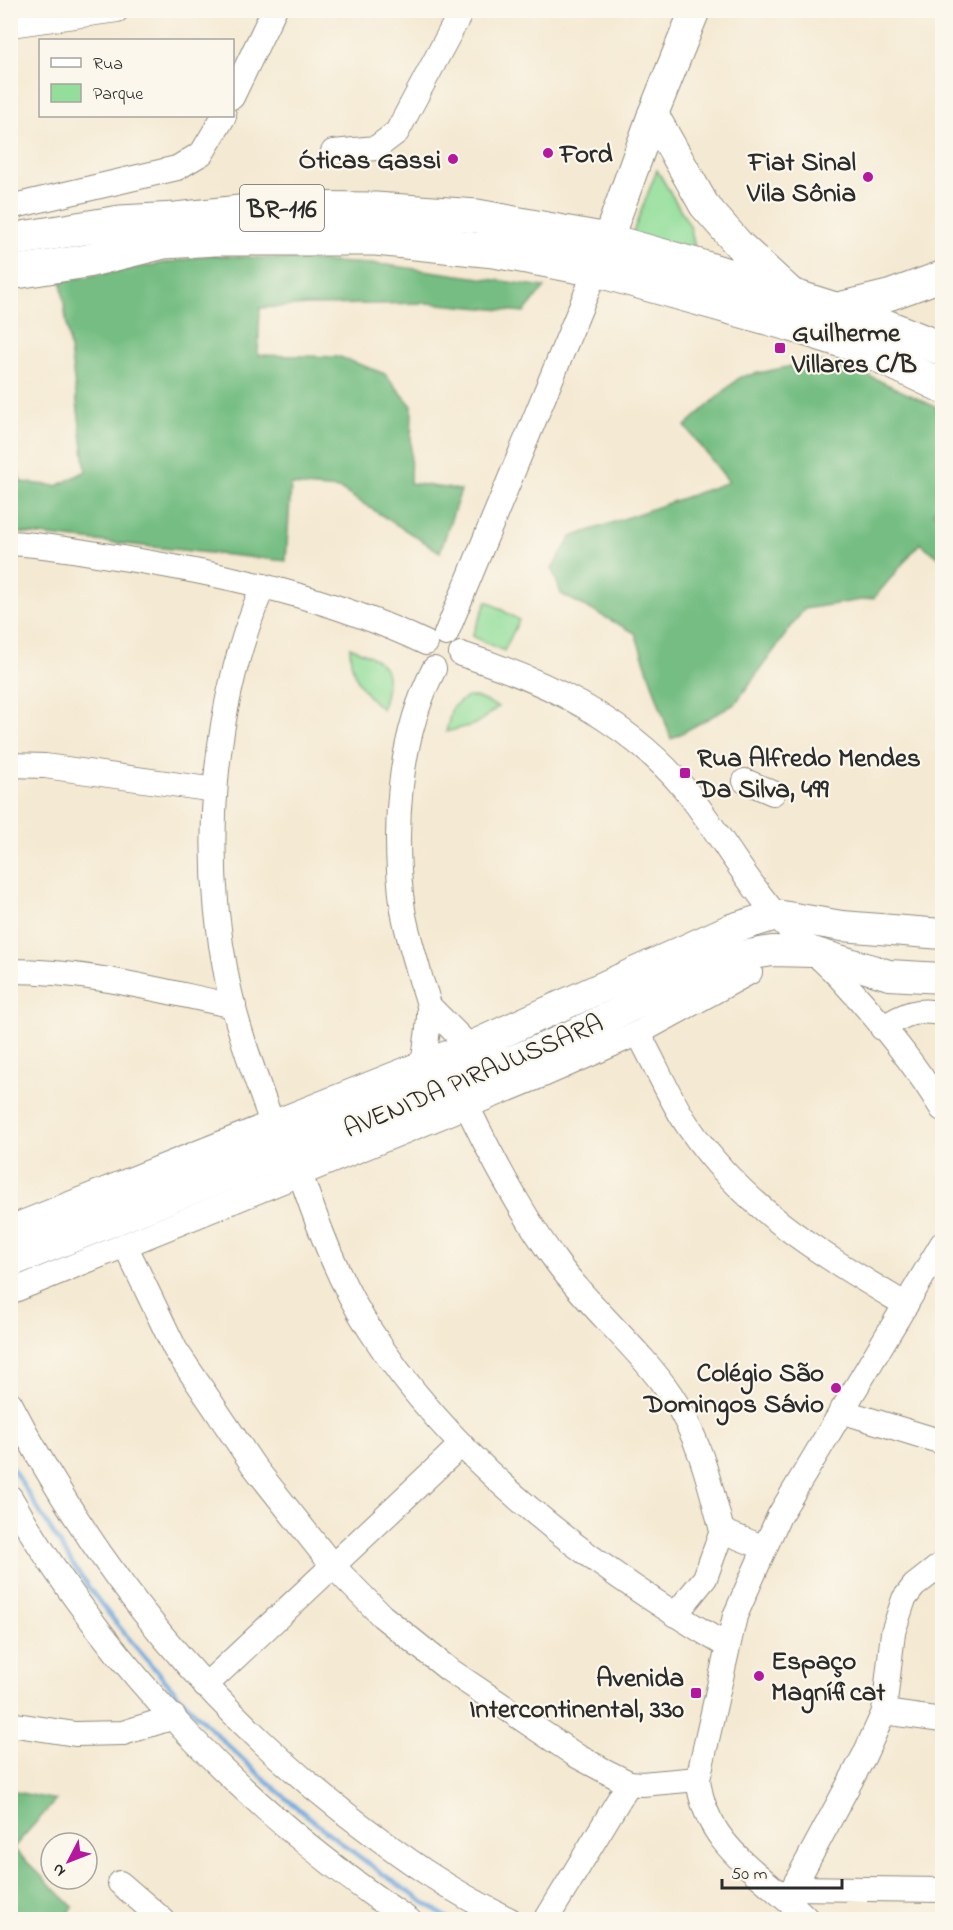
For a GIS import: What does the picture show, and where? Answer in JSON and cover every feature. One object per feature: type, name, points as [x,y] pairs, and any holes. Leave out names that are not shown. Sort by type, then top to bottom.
[{"type":"highway","name":"BR-116","points":[[10,240],[120,222],[176,219],[276,208],[375,208],[477,216],[602,255],[760,316],[858,346],[942,386]]},
{"type":"highway","name":"BR-116","points":[[10,273],[87,261],[164,242],[262,238],[387,241],[494,251],[602,255],[739,279],[793,295],[930,344]]},
{"type":"main road","points":[[602,255],[653,114],[695,10]]},
{"type":"main road","points":[[653,114],[704,205],[740,246],[793,295]]},
{"type":"main road","points":[[704,205],[713,242],[739,279],[760,316]]},
{"type":"main road","points":[[832,309],[910,289],[942,276]]},
{"type":"main road","points":[[910,289],[898,317],[906,330],[930,344]]},
{"type":"main road","points":[[765,919],[942,934]]},
{"type":"main road","name":"AVENIDA PIRAJUSSARA","points":[[10,1231],[470,1047],[643,967],[765,919]]},
{"type":"main road","name":"AVENIDA PIRAJUSSARA","points":[[10,1262],[551,1045],[710,968],[742,956],[772,951],[813,952],[889,975],[942,978]]},
{"type":"street","points":[[10,25],[117,10]]},
{"type":"street","points":[[234,93],[274,10]]},
{"type":"street","points":[[333,152],[376,148],[397,132],[462,10]]},
{"type":"street","points":[[10,207],[177,168],[202,153],[223,117]]},
{"type":"street","points":[[461,654],[451,669],[439,671],[425,660],[602,255]]},
{"type":"street","points":[[10,543],[67,549],[180,568],[263,586],[338,606],[436,638],[457,641],[461,654]]},
{"type":"street","points":[[263,586],[249,620],[229,699],[218,758],[214,825],[219,932],[234,1006],[273,1126]]},
{"type":"street","points":[[461,654],[574,699],[606,717],[660,761],[684,789],[757,892],[765,919],[813,952],[842,979],[882,1028],[942,1109]]},
{"type":"street","points":[[423,1066],[429,1006],[403,910],[400,854],[405,753],[419,698],[434,669]]},
{"type":"street","points":[[10,765],[45,766],[215,790]]},
{"type":"street","points":[[746,781],[773,793]]},
{"type":"street","points":[[10,971],[54,971],[109,978],[234,1006]]},
{"type":"street","name":"AVENIDA PIRAJUSSARA","points":[[10,1292],[467,1106],[638,1033],[750,972]]},
{"type":"street","points":[[429,1006],[470,1047]]},
{"type":"street","points":[[882,1028],[905,1014],[920,1010],[942,1014]]},
{"type":"street","points":[[638,1033],[686,1123],[725,1174],[783,1228],[906,1305]]},
{"type":"street","points":[[467,1106],[494,1162],[557,1263],[671,1395],[693,1434],[702,1457],[722,1531],[705,1578],[675,1615]]},
{"type":"street","points":[[300,1173],[320,1231],[369,1328],[419,1397],[461,1445],[558,1530],[675,1615],[727,1646]]},
{"type":"street","points":[[125,1245],[175,1349],[253,1465],[332,1565],[382,1616],[448,1670],[577,1756],[629,1783],[656,1784],[698,1779]]},
{"type":"street","points":[[808,1920],[789,1892],[753,1871],[722,1841],[706,1813],[700,1797],[698,1779],[735,1616],[765,1548],[798,1481],[941,1251]]},
{"type":"street","points":[[12,1411],[84,1532],[151,1622],[206,1686],[278,1759],[392,1850],[456,1893],[510,1920]]},
{"type":"street","points":[[841,1412],[942,1442]]},
{"type":"street","points":[[206,1686],[461,1445]]},
{"type":"street","points":[[10,1497],[50,1563],[83,1611],[174,1717],[279,1821],[409,1920]]},
{"type":"street","points":[[722,1531],[765,1548]]},
{"type":"street","points":[[789,1892],[864,1756],[884,1713],[896,1618],[904,1599],[914,1586],[941,1565]]},
{"type":"street","points":[[884,1713],[942,1720]]},
{"type":"street","points":[[10,1724],[75,1734],[123,1733],[174,1717]]},
{"type":"street","points":[[546,1920],[629,1783]]},
{"type":"street","points":[[120,1884],[163,1920]]},
{"type":"street","points":[[789,1892],[942,1890]]},
{"type":"green space","points":[[657,170],[690,226],[695,248],[631,237]]},
{"type":"green space","points":[[210,255],[387,265],[545,287],[524,312],[429,303],[260,308],[258,355],[340,357],[385,374],[412,406],[410,483],[461,490],[440,552],[340,489],[291,485],[286,561],[11,532],[10,446],[21,482],[57,486],[86,471],[61,281]]},
{"type":"green space","points":[[815,361],[861,372],[942,410],[942,501],[933,513],[942,518],[942,560],[920,543],[874,598],[804,609],[735,704],[671,739],[635,633],[561,594],[552,568],[571,537],[729,482],[685,426],[740,377]]},
{"type":"green space","points":[[487,601],[519,620],[504,651],[472,636]]},
{"type":"green space","points":[[350,647],[373,658],[385,668],[387,684],[382,709],[358,682],[352,666]]},
{"type":"green space","points":[[467,697],[476,697],[498,707],[476,724],[446,732],[452,707]]},
{"type":"green space","points":[[11,1791],[56,1800],[13,1848],[39,1874],[39,1891],[57,1891],[73,1907],[62,1919],[11,1919]]},
{"type":"waterway","points":[[13,1469],[96,1597],[184,1701],[225,1742],[311,1819],[403,1888],[451,1920]]},
{"type":"place","name":"Ford","points":[[548,153]]},
{"type":"place","name":"Óticas Gassi","points":[[453,159]]},
{"type":"place","name":"Fiat Sinal Vila Sônia","points":[[868,177]]},
{"type":"place","name":"Guilherme Villares C/B","points":[[780,348]]},
{"type":"place","name":"Rua Alfredo Mendes Da Silva, 499","points":[[685,773]]},
{"type":"place","name":"Colégio São Domingos Sávio","points":[[836,1388]]},
{"type":"place","name":"Espaço Magníficat","points":[[759,1676]]},
{"type":"place","name":"Avenida Intercontinental, 330","points":[[696,1693]]}]
